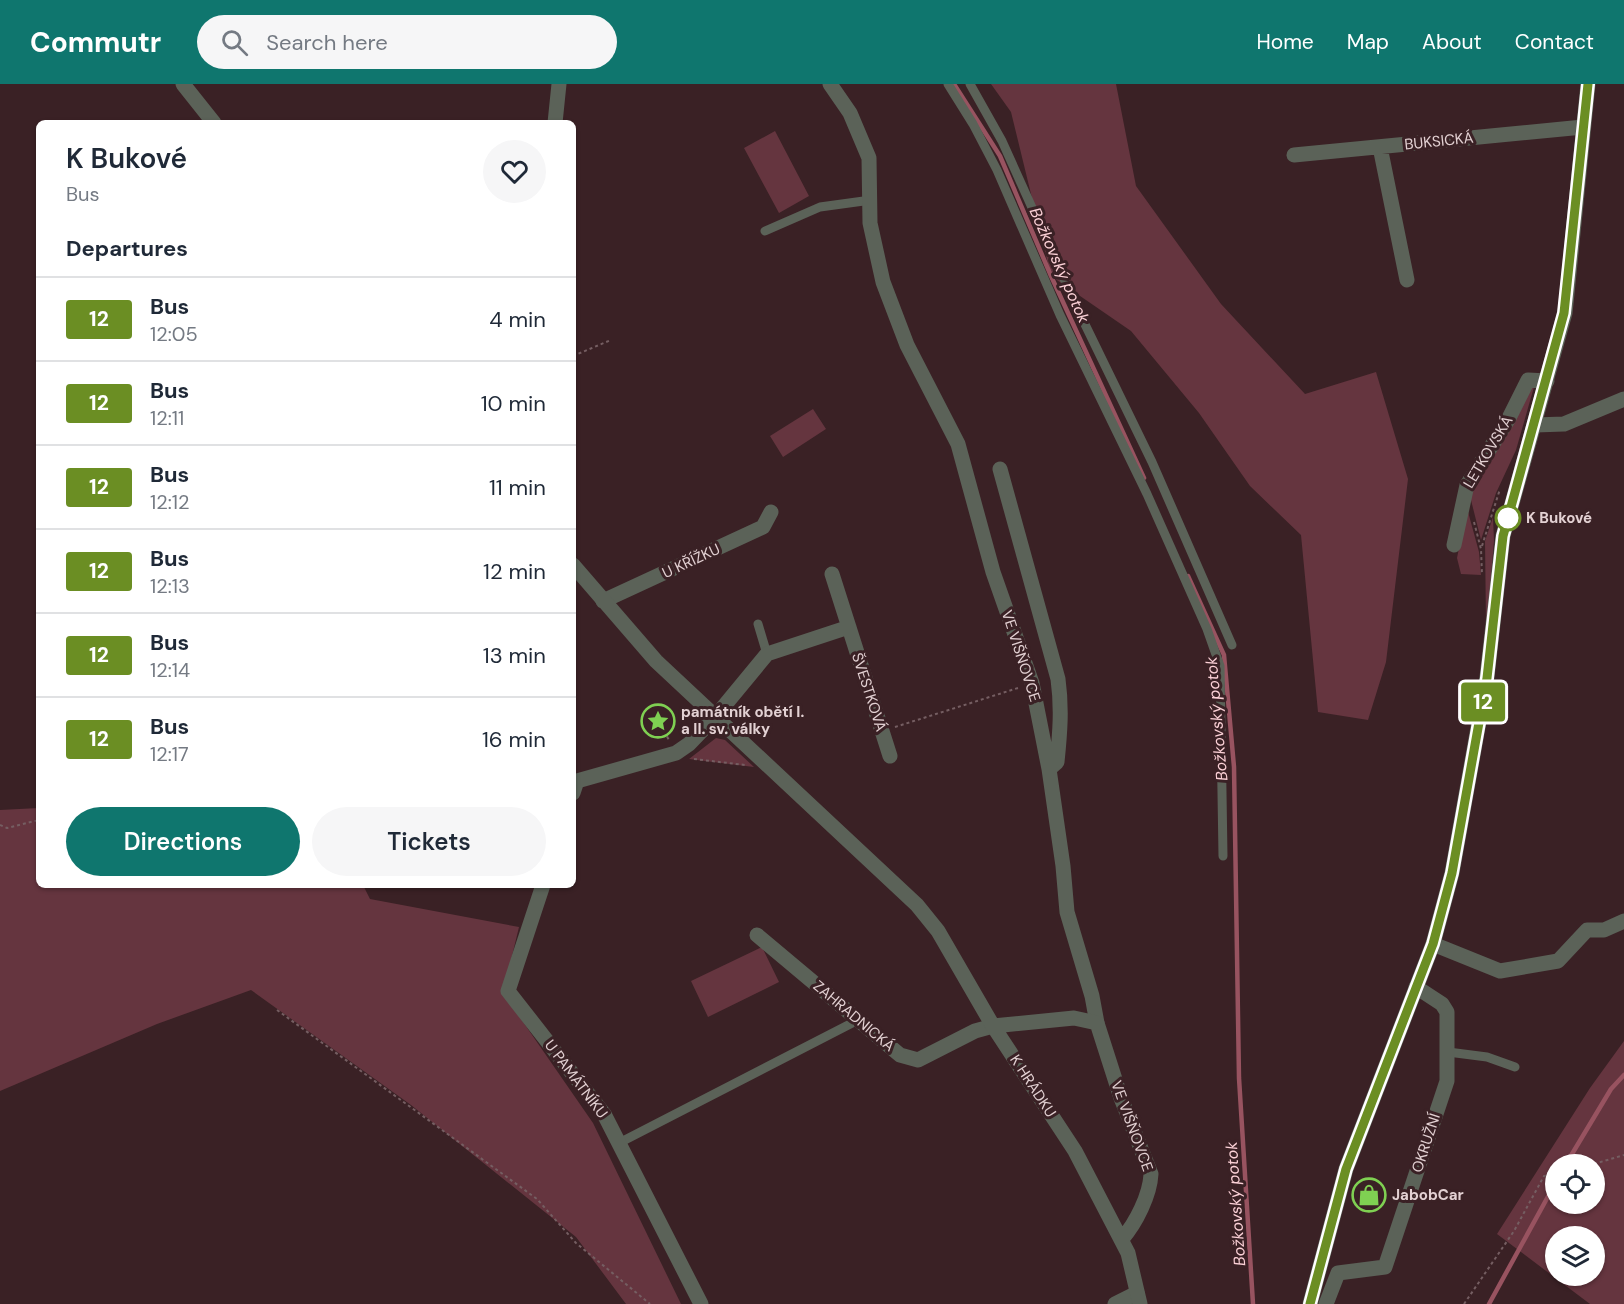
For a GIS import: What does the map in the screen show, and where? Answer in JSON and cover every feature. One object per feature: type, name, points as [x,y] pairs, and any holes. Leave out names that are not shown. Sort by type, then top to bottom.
[{"type":"street","points":[[183,84],[212,120]]},
{"type":"street","points":[[555,120],[559,84]]},
{"type":"street","name":"VE VIŠŇOVCE","points":[[830,84],[850,113],[869,158],[870,223],[883,282],[907,345],[958,444],[993,572],[1032,683],[1049,769],[1067,912],[1092,996],[1097,1023],[1151,1174],[1151,1183],[1131,1228],[1122,1239]]},
{"type":"street","name":"LETKOVSKÁ","points":[[1310,1304],[1346,1169],[1433,944],[1452,873],[1480,718],[1503,536],[1564,313],[1588,84]]},
{"type":"street","name":"BUKSICKÁ","points":[[1294,155],[1583,127]]},
{"type":"street","points":[[1380,147],[1407,280]]},
{"type":"street","name":"LETKOVSKÁ","points":[[1454,545],[1467,484],[1509,418],[1528,380],[1547,381]]},
{"type":"street","points":[[1535,425],[1564,424],[1624,399]]},
{"type":"street","points":[[1000,469],[1062,705],[1057,762],[1049,769]]},
{"type":"street","name":"U KŘÍŽKU","points":[[603,601],[763,527],[771,512]]},
{"type":"street","name":"K HRÁDKU","points":[[576,569],[656,661],[917,905],[956,959],[993,1026],[1075,1151],[1128,1253],[1138,1299]]},
{"type":"street","name":"ŠVESTKOVÁ","points":[[832,574],[890,756]]},
{"type":"street","points":[[576,784],[577,781],[682,756],[689,744],[715,717],[767,654],[849,627]]},
{"type":"street","name":"U PAMÁTNÍKU","points":[[542,888],[508,991],[604,1114],[701,1304]]},
{"type":"street","points":[[1433,944],[1500,971],[1512,971],[1558,961],[1587,930],[1604,930],[1624,921]]},
{"type":"street","name":"ZAHRADNICKÁ","points":[[757,935],[900,1055],[911,1060],[918,1060],[975,1031],[993,1026]]},
{"type":"street","name":"OKRUŽNÍ","points":[[1326,1304],[1338,1273],[1385,1266],[1447,1081],[1447,1012],[1435,999],[1416,987]]},
{"type":"street","points":[[993,1026],[1074,1018],[1097,1023]]},
{"type":"street","points":[[1115,1304],[1138,1299]]},
{"type":"lane","points":[[948,84],[973,124],[997,170],[1060,315],[1147,494],[1210,636],[1220,666],[1223,856]]},
{"type":"lane","points":[[970,84],[1002,141],[1078,312],[1152,462],[1232,645]]},
{"type":"lane","points":[[765,231],[820,207],[871,200]]},
{"type":"lane","points":[[758,624],[767,654]]},
{"type":"lane","points":[[619,1143],[858,1020]]},
{"type":"lane","points":[[1448,1052],[1487,1057],[1515,1067]]},
{"type":"path","points":[[576,355],[611,340]]},
{"type":"path","points":[[1462,500],[1471,506],[1481,549],[1483,581]]},
{"type":"path","points":[[882,731],[1032,683]]},
{"type":"path","points":[[658,721],[682,756],[754,766]]},
{"type":"path","points":[[0,825],[7,828],[36,821]]},
{"type":"path","points":[[277,1010],[537,1199],[576,1243],[650,1304]]},
{"type":"path","points":[[1605,1161],[1624,1155]]},
{"type":"path","points":[[1464,1304],[1514,1231],[1545,1176]]},
{"type":"shaded area","points":[[991,84],[1116,84],[1136,186],[1221,304],[1305,394],[1376,372],[1408,479],[1386,662],[1368,720],[1318,712],[1301,535],[1250,486],[1199,413],[1131,331],[1051,276],[1011,112]]},
{"type":"shaded area","points":[[775,131],[809,196],[779,213],[744,148]]},
{"type":"shaded area","points":[[1531,387],[1534,387],[1516,450],[1496,493],[1481,540],[1471,500],[1471,488]]},
{"type":"shaded area","points":[[813,409],[826,429],[783,457],[770,436]]},
{"type":"shaded area","points":[[1467,508],[1479,552],[1481,575],[1461,574],[1457,558]]},
{"type":"shaded area","points":[[1493,517],[1494,541],[1485,649],[1482,657],[1486,625],[1485,541]]},
{"type":"shaded area","points":[[716,738],[725,740],[754,767],[689,759]]},
{"type":"shaded area","points":[[36,808],[36,888],[364,888],[370,899],[519,927],[503,993],[593,1123],[681,1304],[626,1304],[576,1237],[411,1105],[251,990],[157,1024],[0,1091],[0,810]]},
{"type":"shaded area","points":[[762,947],[779,982],[708,1017],[691,981]]},
{"type":"shaded area","points":[[1624,1041],[1624,1304],[1590,1304],[1566,1286],[1605,1286],[1605,1226],[1545,1226],[1545,1270],[1497,1234],[1545,1159],[1545,1214],[1605,1214],[1605,1154],[1548,1154],[1590,1088]]},
{"type":"waterway","name":"Božkovský potok","points":[[954,84],[1000,156],[1051,276],[1144,478]]},
{"type":"waterway","name":"Božkovský potok","points":[[1188,576],[1224,655],[1234,767],[1239,1078],[1253,1304]]},
{"type":"waterway","points":[[1572,1154],[1611,1089],[1624,1075]]},
{"type":"waterway","points":[[1489,1304],[1545,1202]]},
{"type":"bus line","name":"12","points":[[1310,1304],[1346,1169],[1433,944],[1452,873],[1487,678],[1503,536],[1564,313],[1588,84]]},
{"type":"place","name":"K Bukové","points":[[1508,518]]},
{"type":"place","name":"památník obětí I. a II. sv. války","points":[[658,721]]},
{"type":"place","name":"JabobCar","points":[[1369,1195]]}]
